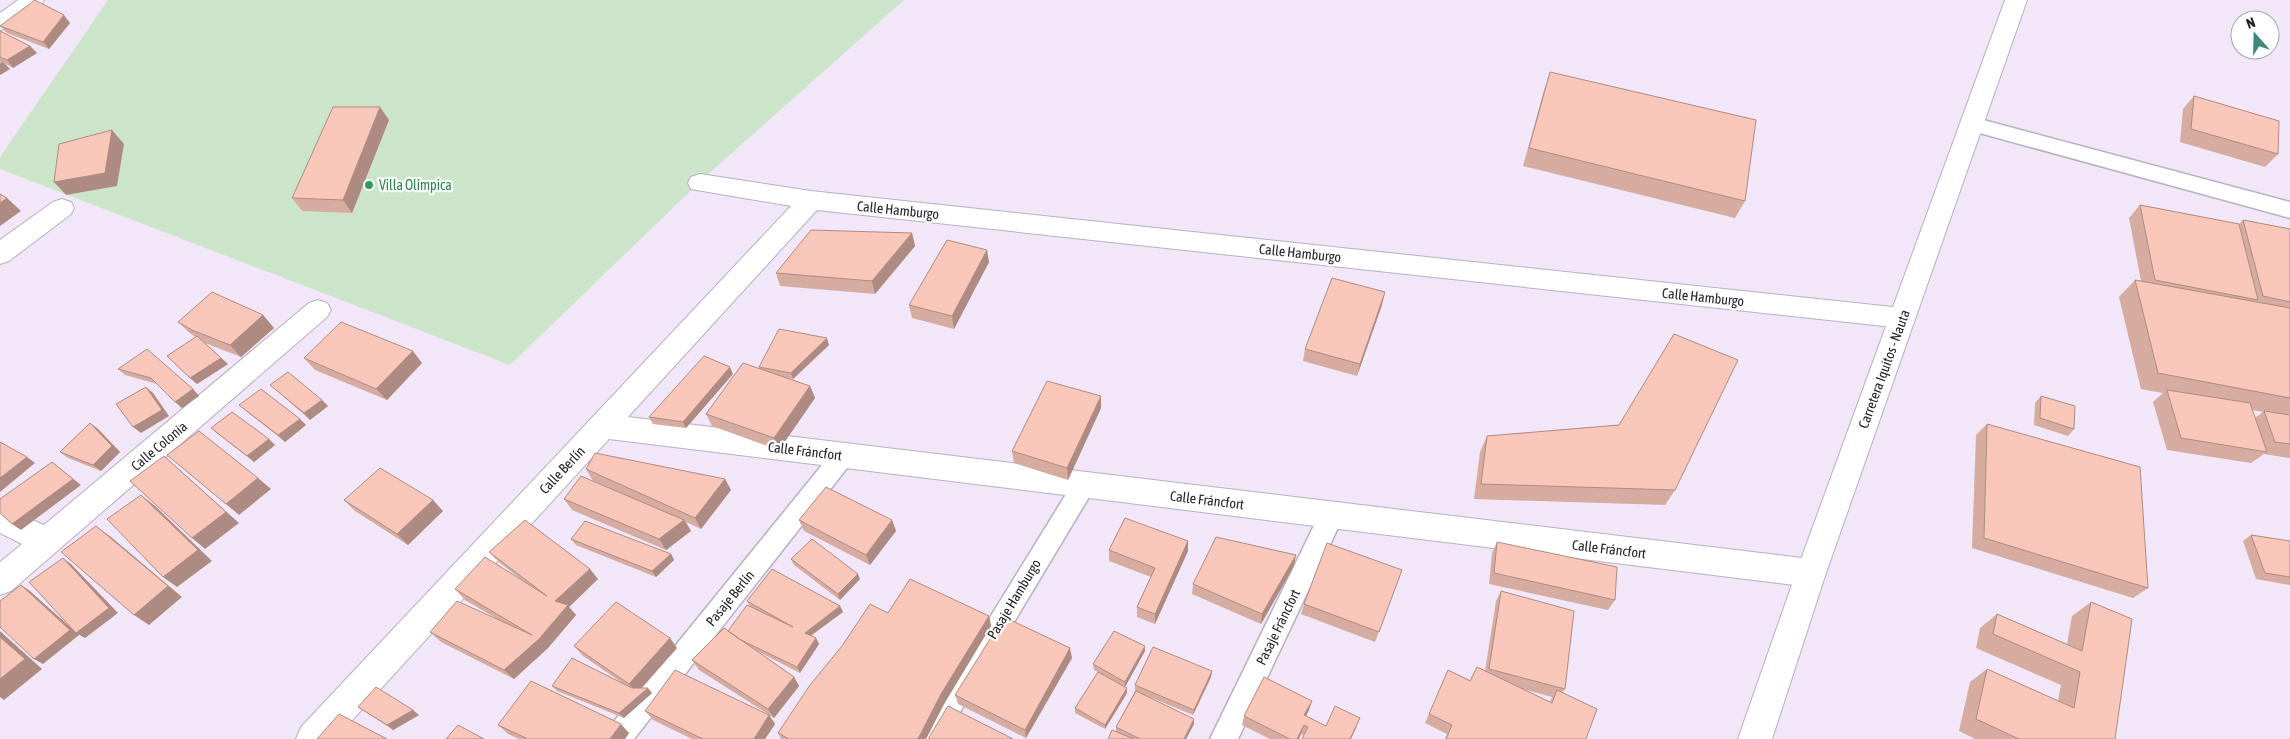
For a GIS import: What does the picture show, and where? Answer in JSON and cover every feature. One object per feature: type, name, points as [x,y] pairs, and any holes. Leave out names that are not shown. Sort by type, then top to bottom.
[{"type":"street","points":[[0,23],[33,0]]},
{"type":"street","name":"Carretera Iquitos - Nauta","points":[[1755,739],[1902,318],[2016,0]]},
{"type":"street","name":"Calle Hamburgo","points":[[700,183],[811,200],[1902,318]]},
{"type":"street","name":"Calle Berlín","points":[[313,739],[811,200]]},
{"type":"street","points":[[0,254],[62,208]]},
{"type":"street","name":"Calle Colonia","points":[[0,581],[318,310]]},
{"type":"street","name":"Calle Fráncfort","points":[[602,426],[1812,573]]},
{"type":"street","points":[[0,519],[47,541]]},
{"type":"lane","points":[[1972,124],[2290,210]]},
{"type":"lane","name":"Pasaje Berlín","points":[[618,739],[843,456]]},
{"type":"lane","name":"Pasaje Hamburgo","points":[[929,739],[1084,485]]},
{"type":"lane","name":"Pasaje Fráncfort","points":[[1224,739],[1332,515]]},
{"type":"green space","name":"Villa Olímpica","points":[[108,0],[904,0],[705,177],[510,365],[0,169],[0,157]]},
{"type":"building","points":[[35,0],[64,15],[43,42],[0,26]]},
{"type":"building","points":[[0,31],[30,46],[7,60],[0,57]]},
{"type":"building","points":[[1550,72],[1756,120],[1745,201],[1529,148]]},
{"type":"building","points":[[2194,96],[2279,121],[2278,154],[2191,129]]},
{"type":"building","points":[[333,107],[380,107],[343,200],[292,198]]},
{"type":"building","points":[[112,130],[105,173],[54,182],[59,144]]},
{"type":"building","points":[[0,194],[7,198],[0,203]]},
{"type":"building","points":[[2140,205],[2239,224],[2258,300],[2155,280]]},
{"type":"building","points":[[2243,220],[2290,229],[2290,302],[2263,296]]},
{"type":"building","points":[[811,230],[912,233],[872,281],[776,273]]},
{"type":"building","points":[[947,240],[987,250],[952,316],[909,305]]},
{"type":"building","points":[[1332,278],[1385,292],[1360,364],[1305,349]]},
{"type":"building","points":[[2135,280],[2290,308],[2290,398],[2158,373]]},
{"type":"building","points":[[212,292],[263,315],[230,345],[192,330],[178,322]]},
{"type":"building","points":[[341,322],[413,351],[376,389],[304,358]]},
{"type":"building","points":[[779,329],[827,338],[791,373],[759,367]]},
{"type":"building","points":[[1674,334],[1738,360],[1675,490],[1481,484],[1487,436],[1619,425]]},
{"type":"building","points":[[197,336],[221,358],[190,378],[167,356]]},
{"type":"building","points":[[147,349],[193,389],[175,402],[151,378],[118,369]]},
{"type":"building","points":[[704,356],[730,367],[683,422],[649,417]]},
{"type":"building","points":[[743,363],[810,386],[774,438],[706,414]]},
{"type":"building","points":[[288,372],[322,400],[304,413],[270,385]]},
{"type":"building","points":[[1047,381],[1101,396],[1067,468],[1012,451]]},
{"type":"building","points":[[146,387],[162,410],[133,427],[116,404]]},
{"type":"building","points":[[261,389],[300,419],[278,435],[239,405]]},
{"type":"building","points":[[2167,390],[2250,403],[2267,452],[2181,438]]},
{"type":"building","points":[[2041,396],[2075,406],[2074,429],[2040,418]]},
{"type":"building","points":[[2264,411],[2290,415],[2290,444],[2275,442]]},
{"type":"building","points":[[232,412],[269,439],[247,456],[211,428]]},
{"type":"building","points":[[90,423],[112,446],[93,465],[60,452]]},
{"type":"building","points":[[1987,424],[2140,467],[2148,588],[1984,538]]},
{"type":"building","points":[[199,431],[258,478],[226,504],[167,455]]},
{"type":"building","points":[[0,442],[27,457],[0,478]]},
{"type":"building","points":[[595,453],[725,479],[695,518],[586,469]]},
{"type":"building","points":[[164,456],[226,512],[192,538],[130,481]]},
{"type":"building","points":[[52,462],[73,479],[12,524],[0,513],[0,499]]},
{"type":"building","points":[[380,468],[433,500],[397,534],[344,500]]},
{"type":"building","points":[[581,476],[684,520],[659,539],[564,499]]},
{"type":"building","points":[[826,487],[892,520],[866,555],[799,520]]},
{"type":"building","points":[[141,495],[198,550],[163,577],[107,519]]},
{"type":"building","points":[[1125,518],[1188,541],[1155,614],[1137,607],[1155,568],[1109,550]]},
{"type":"building","points":[[525,520],[590,569],[555,601],[568,605],[539,639],[504,670],[430,632],[457,601],[532,635],[455,589],[485,557],[547,596],[489,552]]},
{"type":"building","points":[[585,521],[671,554],[652,571],[571,539]]},
{"type":"building","points":[[96,526],[168,586],[134,615],[61,552]]},
{"type":"building","points":[[2251,535],[2290,541],[2290,577],[2265,573]]},
{"type":"building","points":[[1216,537],[1296,555],[1262,614],[1193,584]]},
{"type":"building","points":[[812,539],[858,574],[838,594],[791,559]]},
{"type":"building","points":[[1497,542],[1617,567],[1615,600],[1494,573]]},
{"type":"building","points":[[1327,543],[1402,570],[1379,632],[1304,604]]},
{"type":"building","points":[[63,558],[109,608],[76,633],[29,582]]},
{"type":"building","points":[[772,569],[840,606],[805,633],[816,638],[797,667],[739,639],[728,631],[747,605],[793,627],[747,601]]},
{"type":"building","points":[[910,579],[989,616],[941,694],[918,739],[789,739],[778,733],[810,685],[842,646],[870,604],[888,613]]},
{"type":"building","points":[[21,585],[70,630],[34,659],[0,627],[0,601]]},
{"type":"building","points":[[1501,591],[1574,611],[1565,689],[1489,669]]},
{"type":"building","points":[[616,602],[670,638],[629,684],[574,646]]},
{"type":"building","points":[[2091,602],[2132,619],[2115,739],[2019,739],[1976,719],[1987,669],[2074,708],[2080,672],[1993,634],[1997,614],[2082,651]]},
{"type":"building","points":[[1004,617],[1070,648],[1025,730],[955,695]]},
{"type":"building","points":[[724,628],[794,677],[768,709],[692,660]]},
{"type":"building","points":[[1114,631],[1145,646],[1125,682],[1093,664]]},
{"type":"building","points":[[0,637],[25,659],[0,679]]},
{"type":"building","points":[[1153,647],[1212,671],[1194,710],[1135,685]]},
{"type":"building","points":[[572,658],[632,688],[648,688],[619,713],[552,686]]},
{"type":"building","points":[[1477,667],[1552,703],[1557,690],[1597,709],[1586,739],[1446,739],[1452,725],[1429,714],[1448,670],[1470,681]]},
{"type":"building","points":[[675,670],[769,715],[754,739],[703,739],[645,711]]},
{"type":"building","points":[[1098,672],[1127,688],[1105,725],[1075,708]]},
{"type":"building","points":[[1264,677],[1312,701],[1304,715],[1326,726],[1335,706],[1360,718],[1350,739],[1302,739],[1308,727],[1304,725],[1297,739],[1290,739],[1244,716]]},
{"type":"building","points":[[531,681],[621,724],[610,739],[528,739],[498,725]]},
{"type":"building","points":[[376,687],[413,710],[387,725],[358,707]]},
{"type":"building","points":[[1136,691],[1194,719],[1184,739],[1140,739],[1116,727]]},
{"type":"building","points":[[948,706],[1013,739],[928,739]]},
{"type":"building","points":[[339,714],[387,739],[317,739]]},
{"type":"building","points":[[458,725],[484,739],[446,739]]},
{"type":"building","points":[[1112,730],[1134,739],[1108,739]]},
{"type":"place","name":"Villa Olímpica","points":[[369,185]]}]
